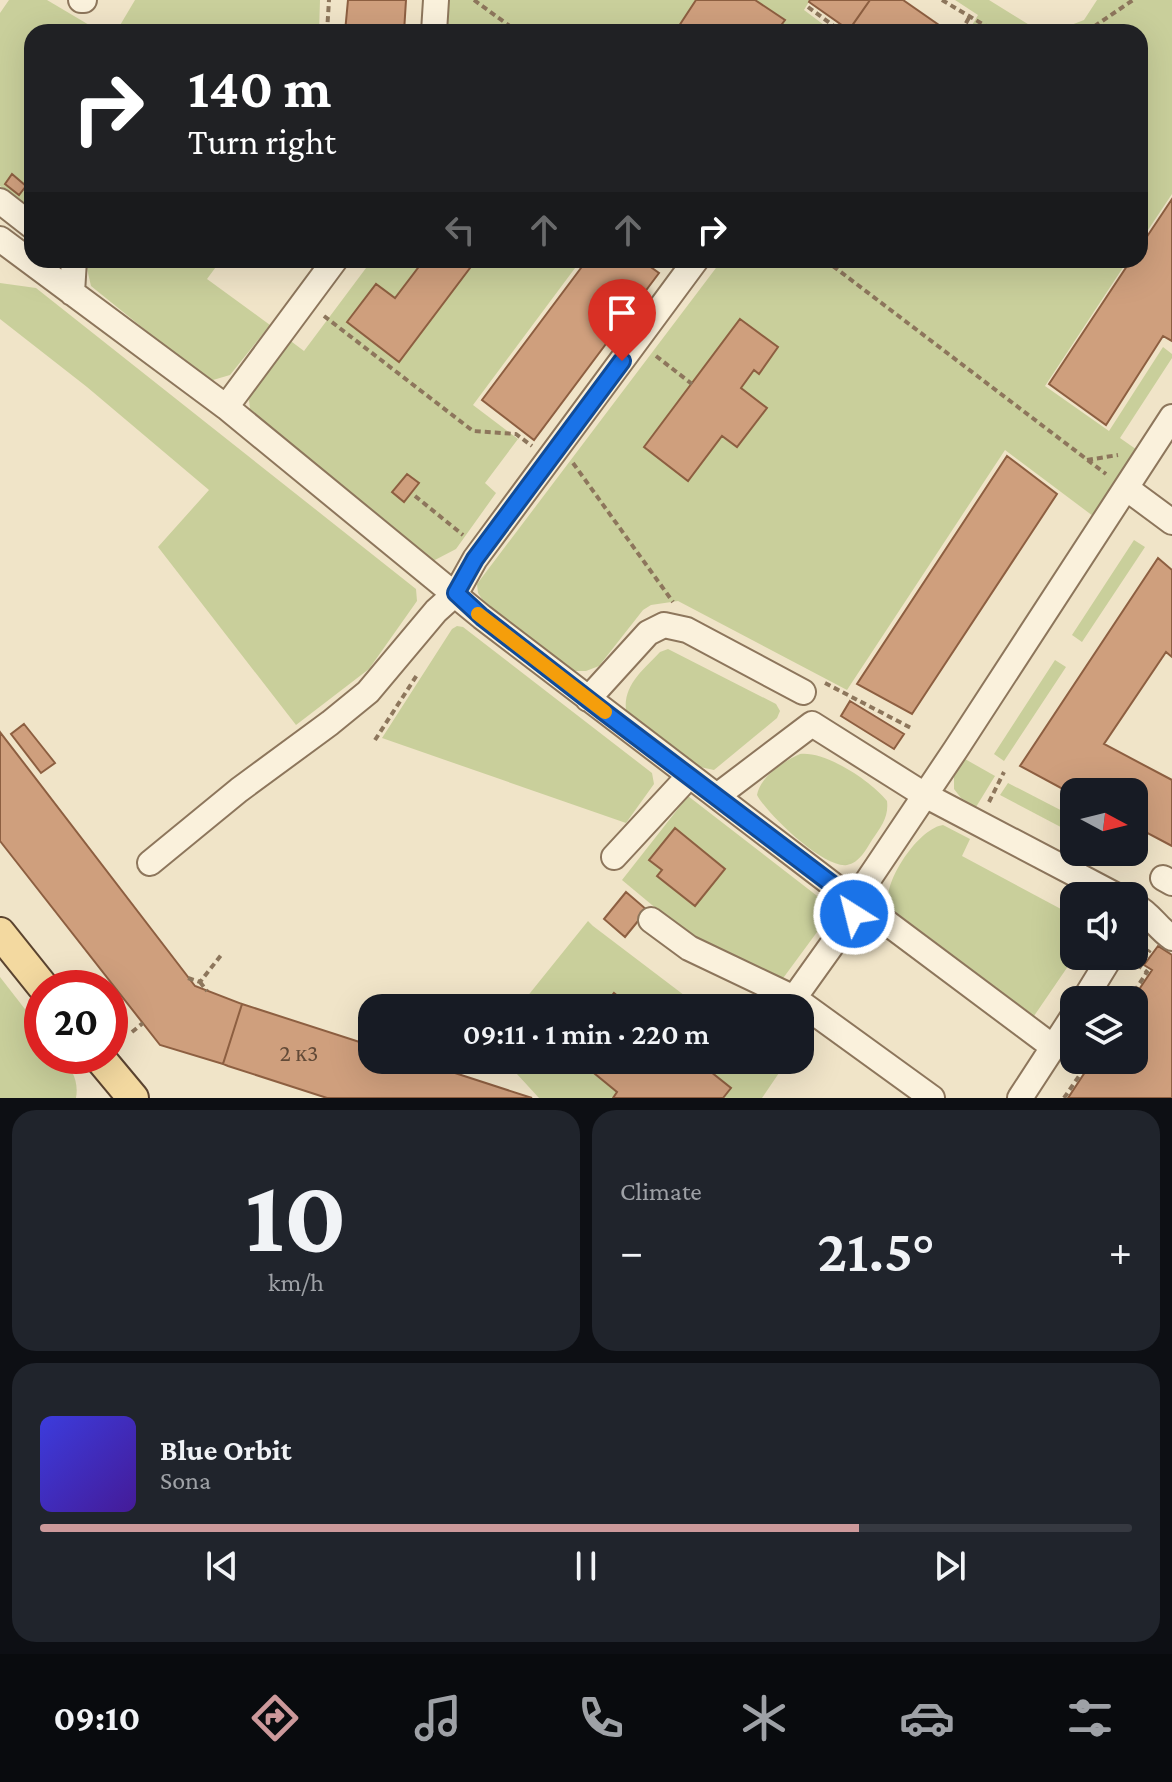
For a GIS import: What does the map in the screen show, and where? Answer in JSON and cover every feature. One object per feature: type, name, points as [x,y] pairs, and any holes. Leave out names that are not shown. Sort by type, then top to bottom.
[{"type":"main road","points":[[0,933],[30,970]]},
{"type":"main road","points":[[103,1074],[106,1098]]},
{"type":"main road","points":[[113,1074],[133,1098]]},
{"type":"lane","points":[[434,24],[436,0]]},
{"type":"lane","points":[[0,201],[24,220]]},
{"type":"lane","points":[[0,239],[24,257]]},
{"type":"lane","points":[[39,268],[226,407],[482,617],[588,699],[1053,1047]]},
{"type":"lane","points":[[72,293],[74,268]]},
{"type":"lane","points":[[226,407],[329,268]]},
{"type":"lane","points":[[150,863],[239,790],[368,692],[436,611],[456,593],[475,559],[690,268]]},
{"type":"lane","points":[[797,994],[854,914],[854,901],[1172,417]]},
{"type":"lane","points":[[1126,488],[1172,522]]},
{"type":"lane","points":[[588,699],[648,633],[664,625],[687,630],[811,686]]},
{"type":"lane","points":[[717,796],[812,724],[923,794],[1090,882]]},
{"type":"lane","points":[[614,857],[689,776]]},
{"type":"lane","points":[[651,920],[689,948],[786,994]]},
{"type":"lane","points":[[814,1012],[932,1098]]},
{"type":"lane","points":[[1020,1098],[1060,1036]]},
{"type":"path","points":[[328,24],[329,0]]},
{"type":"path","points":[[474,0],[507,24]]},
{"type":"path","points":[[942,0],[983,24]]},
{"type":"path","points":[[1098,24],[1133,0]]},
{"type":"path","points":[[808,7],[831,24]]},
{"type":"path","points":[[966,24],[970,16]]},
{"type":"path","points":[[835,268],[1126,488]]},
{"type":"path","points":[[304,302],[473,431],[516,434],[534,447]]},
{"type":"path","points":[[637,341],[692,384]]},
{"type":"path","points":[[560,445],[674,603]]},
{"type":"path","points":[[1087,460],[1132,453]]},
{"type":"path","points":[[415,496],[468,539]]},
{"type":"path","points":[[375,740],[425,663]]},
{"type":"path","points":[[811,686],[913,729]]},
{"type":"path","points":[[978,824],[1004,772]]},
{"type":"path","points":[[1138,986],[1147,972],[1139,966],[1154,922]]},
{"type":"path","points":[[200,982],[222,954]]},
{"type":"path","points":[[188,978],[200,982],[207,991]]},
{"type":"path","points":[[132,1032],[143,1023]]},
{"type":"path","points":[[1064,1098],[1080,1074]]},
{"type":"green space","points":[[9,0],[47,0],[88,24],[24,24],[24,206],[0,186],[0,13]]},
{"type":"green space","points":[[135,0],[320,0],[319,24],[121,24]]},
{"type":"green space","points":[[445,0],[810,0],[804,10],[823,24],[444,24]]},
{"type":"green space","points":[[955,0],[989,0],[1028,24],[973,24],[978,15]]},
{"type":"green space","points":[[1097,0],[1172,0],[1172,194],[1148,230],[1148,24],[1074,24],[1084,20]]},
{"type":"green space","points":[[87,268],[215,268],[207,279],[270,325],[230,375],[213,380],[201,375],[91,286]]},
{"type":"green space","points":[[366,268],[575,268],[473,405],[518,439],[485,483],[496,493],[456,549],[433,561],[258,420],[250,409],[248,392],[288,339],[304,351]]},
{"type":"green space","points":[[716,268],[1123,268],[1045,386],[1109,431],[1163,347],[1172,354],[1120,438],[1140,452],[1093,516],[1005,450],[847,690],[678,601],[651,605],[643,610],[599,666],[586,671],[573,671],[484,602],[477,584]]},
{"type":"green space","points":[[0,283],[36,288],[416,589],[417,601],[369,669],[296,725],[158,547],[209,490],[87,387],[0,319]]},
{"type":"green space","points":[[1134,540],[1145,547],[1082,642],[1072,635]]},
{"type":"green space","points":[[463,627],[652,773],[654,784],[626,823],[382,738],[452,629]]},
{"type":"green space","points":[[668,649],[776,704],[780,711],[777,718],[714,770],[700,767],[626,710],[631,685],[660,652]]},
{"type":"green space","points":[[1055,660],[1066,667],[1004,761],[994,754]]},
{"type":"green space","points":[[800,754],[811,754],[835,762],[870,785],[887,801],[886,817],[881,826],[862,856],[851,864],[837,864],[811,850],[784,827],[757,795],[768,776]]},
{"type":"green space","points":[[965,759],[995,776],[976,807],[961,798],[954,789],[954,776]]},
{"type":"green space","points":[[1008,783],[1060,810],[1060,827],[1000,795]]},
{"type":"green space","points":[[688,796],[834,909],[781,981],[694,940],[622,880]],"holes":[[[649,860],[725,869],[695,906],[658,876],[662,870]]]},
{"type":"green space","points":[[943,825],[970,839],[962,856],[1060,908],[1060,970],[1065,970],[1034,1016],[889,907],[888,897],[896,871],[913,846],[933,828]]},
{"type":"green space","points":[[588,921],[683,994],[614,993],[529,994]]},
{"type":"green space","points":[[0,977],[24,1008],[24,1074],[73,1074],[77,1092],[76,1098],[0,1098]]},
{"type":"green space","points":[[517,1074],[595,1074],[617,1092],[613,1098],[539,1098]]},
{"type":"green space","points":[[714,1074],[778,1074],[762,1098],[723,1098],[731,1088]]},
{"type":"building","points":[[348,0],[406,0],[404,24],[346,24]]},
{"type":"building","points":[[696,0],[755,0],[785,20],[782,24],[680,24]]},
{"type":"building","points":[[870,0],[853,24],[840,24],[809,2]]},
{"type":"building","points":[[870,0],[903,0],[938,24],[853,24]]},
{"type":"building","points":[[12,174],[24,184],[24,189],[19,195],[5,184]]},
{"type":"building","points":[[1172,199],[1172,341],[1163,336],[1106,425],[1049,384],[1126,268],[1148,268],[1148,235]]},
{"type":"building","points":[[418,268],[470,268],[399,362],[347,322],[376,284],[395,298]]},
{"type":"building","points":[[581,268],[652,268],[659,273],[534,440],[482,400]]},
{"type":"building","points":[[740,319],[778,347],[759,374],[754,370],[741,388],[767,408],[737,447],[722,436],[688,481],[644,447]]},
{"type":"building","points":[[1007,456],[1057,494],[912,714],[857,684]]},
{"type":"building","points":[[407,474],[419,483],[404,502],[392,492]]},
{"type":"building","points":[[1158,558],[1172,570],[1172,657],[1166,652],[1104,744],[1172,780],[1172,846],[1148,833],[1148,778],[1060,778],[1060,787],[1020,766]]},
{"type":"building","points":[[850,701],[904,734],[894,749],[841,716]]},
{"type":"building","points":[[24,724],[55,763],[41,773],[11,734]]},
{"type":"building","points":[[0,732],[195,986],[242,1004],[223,1064],[160,1045],[128,1004],[128,970],[101,970],[0,841]]},
{"type":"building","points":[[675,828],[725,869],[695,906],[657,876],[662,870],[649,860]]},
{"type":"building","points":[[626,892],[647,910],[625,937],[604,919]]},
{"type":"building","points":[[1158,946],[1172,955],[1172,1098],[1068,1098],[1084,1074],[1148,1074],[1148,986],[1141,986],[1152,970],[1148,968],[1148,960]]},
{"type":"building","points":[[242,1004],[358,1041],[358,1074],[458,1074],[532,1098],[327,1098],[223,1064]]},
{"type":"building","points":[[595,1074],[714,1074],[731,1088],[723,1098],[613,1098],[617,1092]]},
{"type":"slow traffic","points":[[478,614],[605,712]]},
{"type":"route","points":[[622,361],[475,559],[456,593],[482,617],[603,711],[854,901],[854,914]]}]
